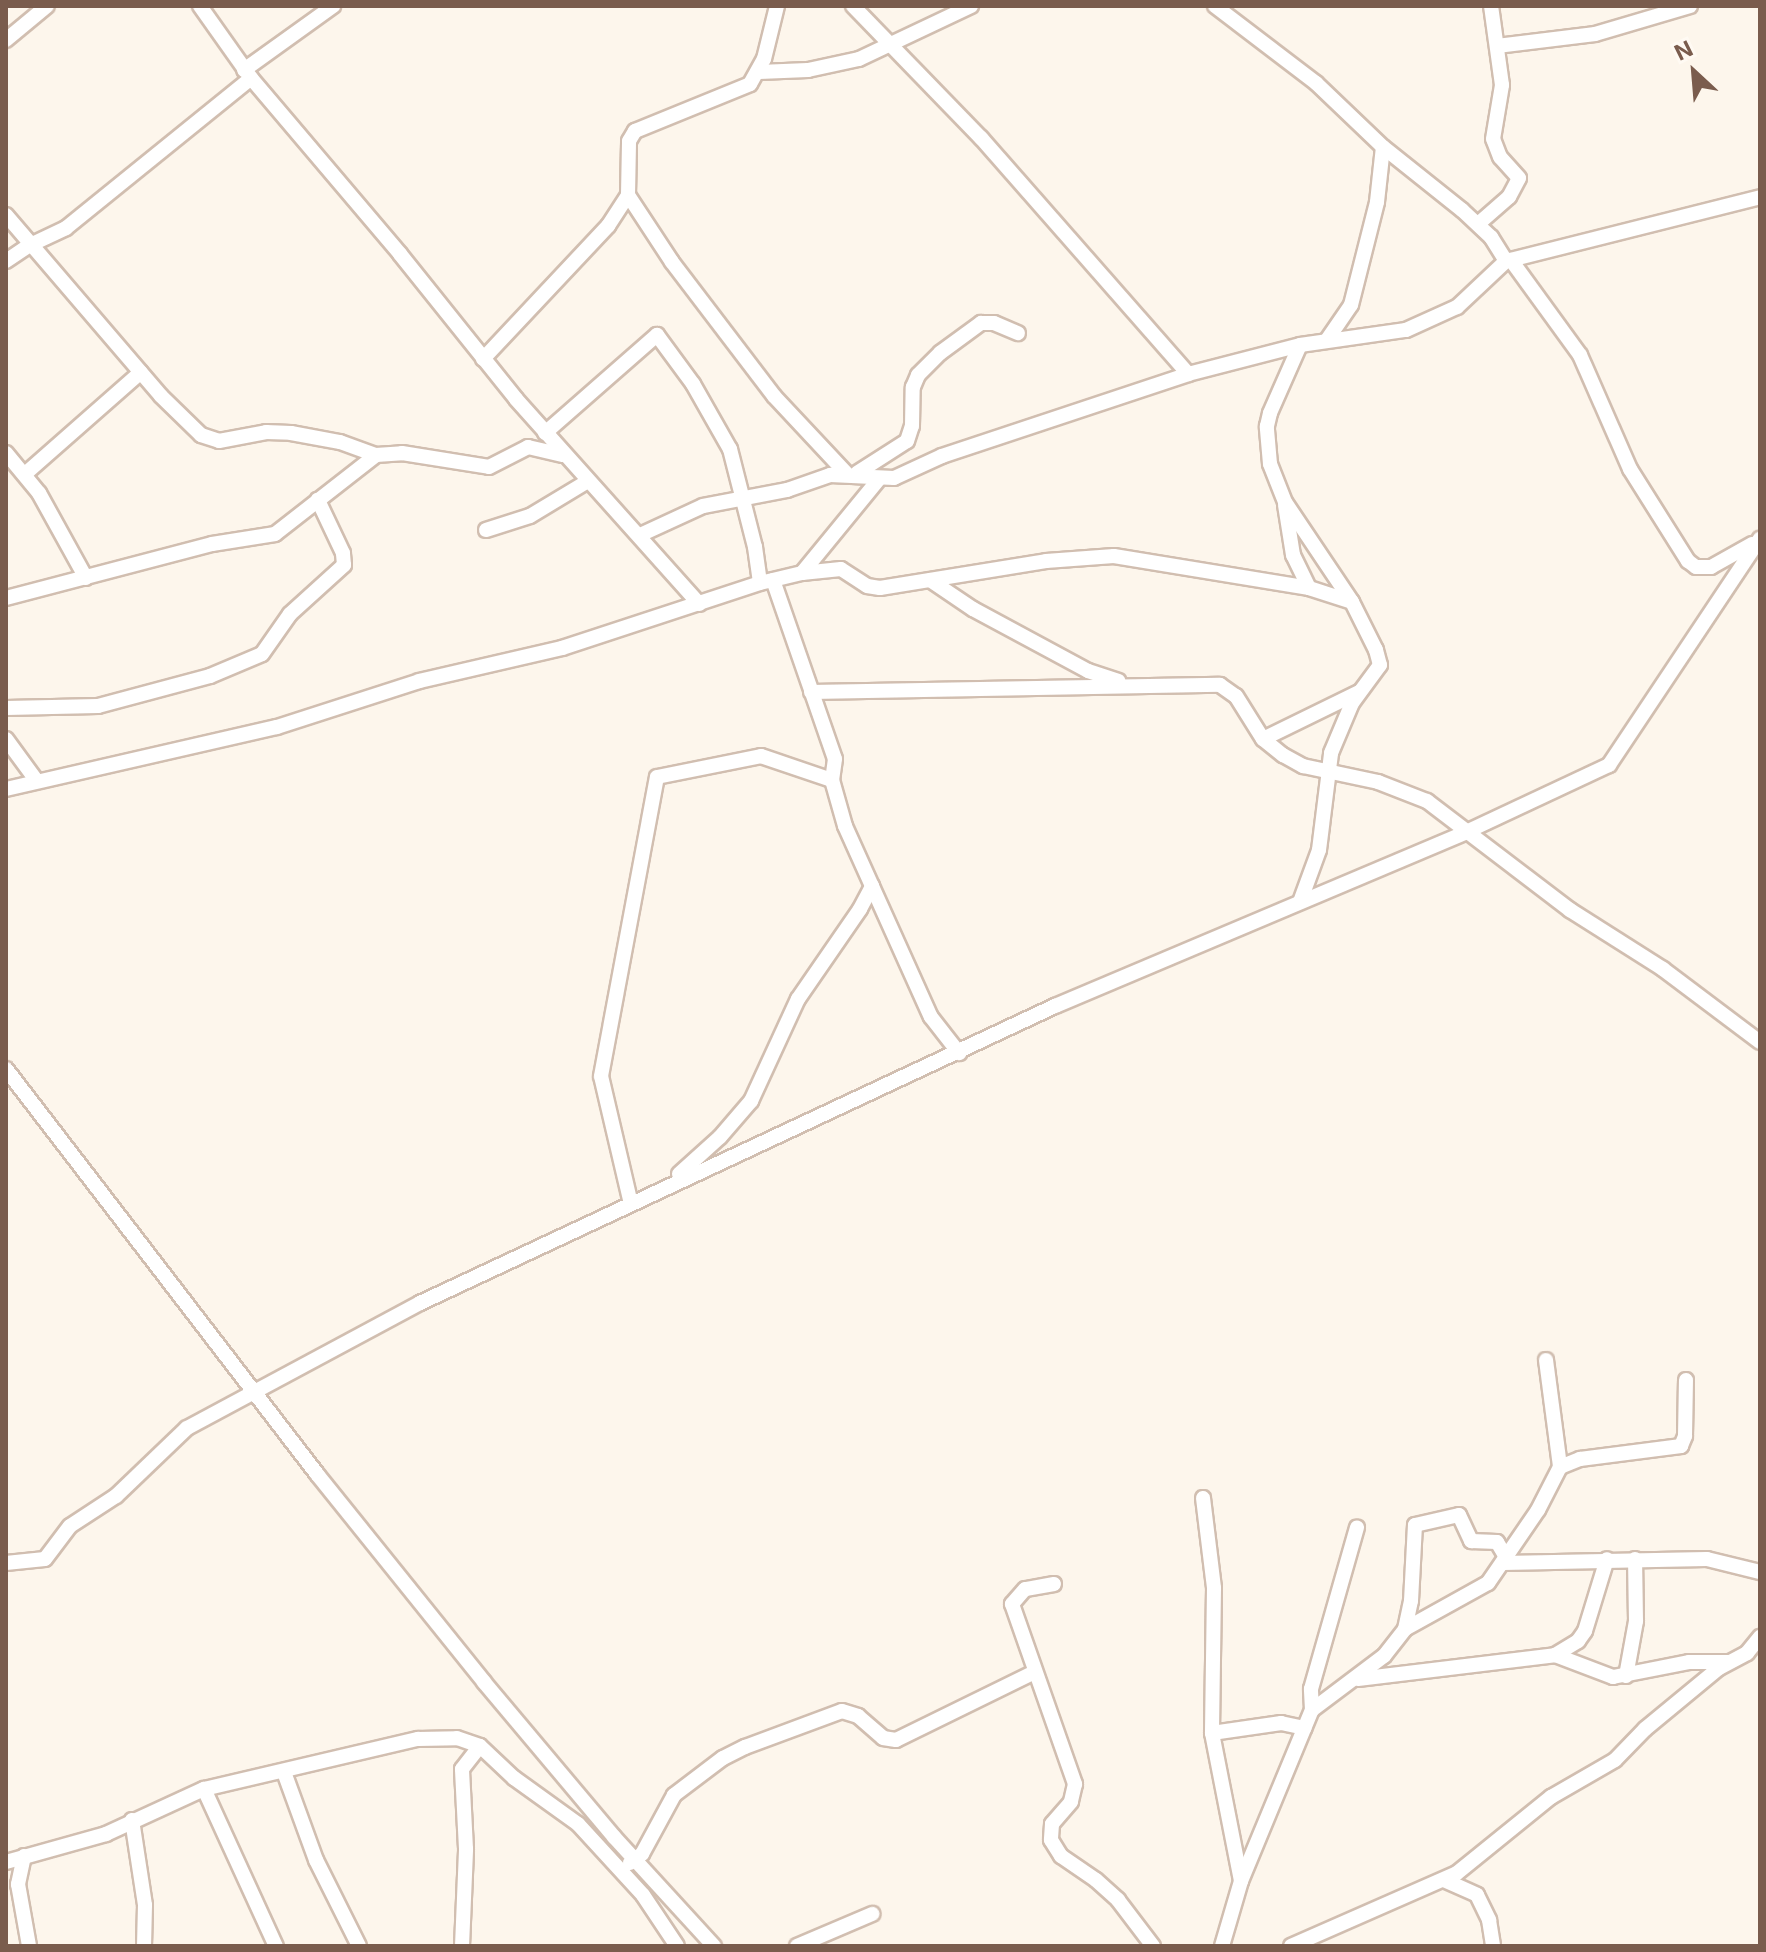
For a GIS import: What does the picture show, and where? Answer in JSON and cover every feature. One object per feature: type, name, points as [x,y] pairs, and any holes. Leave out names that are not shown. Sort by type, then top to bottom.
[{"type":"street","points":[[6,40],[47,6]]},
{"type":"street","points":[[200,6],[248,74],[483,359],[545,433],[699,604]]},
{"type":"street","points":[[6,261],[32,243],[66,228],[333,6]]},
{"type":"street","points":[[483,359],[608,226],[628,195],[629,141],[635,131],[738,92],[750,84],[759,72],[777,6]]},
{"type":"street","points":[[853,6],[981,138],[1188,374]]},
{"type":"street","points":[[759,72],[808,70],[859,59],[971,6]]},
{"type":"street","points":[[1215,6],[1316,83],[1383,147],[1478,224],[1509,260],[1580,355],[1630,469],[1688,561],[1696,567],[1711,567],[1759,540]]},
{"type":"street","points":[[1478,224],[1509,197],[1519,183],[1517,172],[1500,157],[1493,139],[1502,85],[1491,6]]},
{"type":"street","points":[[1497,46],[1595,34],[1690,6]]},
{"type":"street","points":[[1327,340],[1351,305],[1377,202],[1383,147]]},
{"type":"street","points":[[628,195],[672,262],[774,396],[852,474]]},
{"type":"street","points":[[640,535],[703,506],[743,501],[830,475],[894,478],[942,456],[1188,374],[1300,345],[1382,336],[1432,320],[1479,290],[1509,260],[1760,197]]},
{"type":"street","points":[[6,215],[185,423],[208,438],[219,441],[281,432],[340,442],[376,455],[402,453],[489,467],[528,447],[566,456]]},
{"type":"street","points":[[852,474],[907,441],[912,426],[913,387],[918,375],[940,353],[981,323],[994,323],[1018,333]]},
{"type":"street","points":[[545,433],[657,335],[693,384],[730,449],[766,582],[835,759],[832,780],[845,826],[931,1017],[959,1053]]},
{"type":"street","points":[[1300,345],[1274,402],[1267,426],[1270,464],[1285,502],[1352,602],[1380,659],[1377,670],[1352,703],[1326,771],[1319,850],[1300,902]]},
{"type":"street","points":[[25,474],[141,372]]},
{"type":"street","points":[[6,598],[212,544],[275,534],[376,455]]},
{"type":"street","points":[[8,461],[25,474],[46,504],[86,578]]},
{"type":"street","points":[[802,573],[879,479]]},
{"type":"street","points":[[486,530],[530,516],[588,481]]},
{"type":"street","points":[[6,708],[98,706],[210,676],[262,654],[290,614],[344,565],[343,553],[318,500]]},
{"type":"street","points":[[1285,502],[1293,555],[1309,588]]},
{"type":"street","points":[[6,1563],[45,1559],[70,1526],[116,1496],[180,1433],[420,1303],[1055,1006],[1466,832],[1609,765],[1759,540]]},
{"type":"street","points":[[1281,583],[1293,555]]},
{"type":"street","points":[[6,789],[277,727],[419,681],[562,648],[802,573],[841,569],[873,587],[1046,561],[1114,556],[1309,588],[1352,602]]},
{"type":"street","points":[[930,580],[973,609],[1088,671],[1126,684]]},
{"type":"street","points":[[811,692],[1126,684],[1220,685],[1236,696],[1263,739],[1303,766],[1378,782],[1427,801],[1570,910],[1663,969],[1760,1042]]},
{"type":"street","points":[[1263,739],[1362,691]]},
{"type":"street","points":[[6,739],[36,780]]},
{"type":"street","points":[[631,1204],[601,1076],[657,777],[761,756],[832,780]]},
{"type":"street","points":[[662,1189],[720,1137],[751,1101],[798,999],[860,909],[872,886]]},
{"type":"street","points":[[6,1069],[317,1474],[484,1682],[635,1860],[714,1946]]},
{"type":"street","points":[[1405,1629],[1481,1589],[1538,1510],[1560,1467],[1546,1360]]},
{"type":"street","points":[[1560,1467],[1580,1459],[1681,1446],[1685,1436],[1686,1380]]},
{"type":"street","points":[[1203,1498],[1214,1601],[1212,1733],[1241,1881]]},
{"type":"street","points":[[1312,1710],[1357,1679],[1398,1642],[1405,1629],[1412,1589],[1415,1525],[1459,1515],[1471,1541],[1496,1541],[1504,1560]]},
{"type":"street","points":[[1222,1946],[1241,1881],[1312,1710],[1311,1689],[1357,1527]]},
{"type":"street","points":[[1357,1679],[1555,1655],[1578,1641],[1585,1631],[1607,1559]]},
{"type":"street","points":[[1626,1676],[1636,1621],[1635,1559]]},
{"type":"street","points":[[1504,1560],[1707,1559],[1760,1572]]},
{"type":"street","points":[[1054,1584],[1025,1589],[1012,1604],[1075,1784],[1071,1802],[1052,1824],[1052,1843],[1068,1862],[1096,1880],[1118,1900],[1153,1946]]},
{"type":"street","points":[[1291,1946],[1444,1880],[1485,1852],[1551,1797],[1615,1760],[1645,1729],[1730,1662],[1747,1653],[1760,1637]]},
{"type":"street","points":[[1555,1655],[1613,1677],[1689,1662],[1730,1662]]},
{"type":"street","points":[[619,1868],[635,1860],[647,1846],[674,1795],[723,1758],[745,1747],[842,1711],[858,1716],[883,1738],[896,1740],[977,1697],[1035,1672]]},
{"type":"street","points":[[1212,1733],[1281,1723],[1304,1728]]},
{"type":"street","points":[[6,1862],[106,1834],[204,1789],[418,1739],[457,1738],[480,1746],[514,1778],[578,1824],[643,1895],[677,1946]]},
{"type":"street","points":[[462,1946],[466,1849],[462,1769],[480,1746]]},
{"type":"street","points":[[284,1772],[316,1860],[359,1946]]},
{"type":"street","points":[[204,1789],[276,1946]]},
{"type":"street","points":[[132,1820],[142,1877],[144,1946]]},
{"type":"street","points":[[24,1856],[18,1884],[29,1946]]},
{"type":"street","points":[[1444,1880],[1477,1895],[1486,1912],[1493,1946]]},
{"type":"street","points":[[797,1946],[872,1914]]}]
